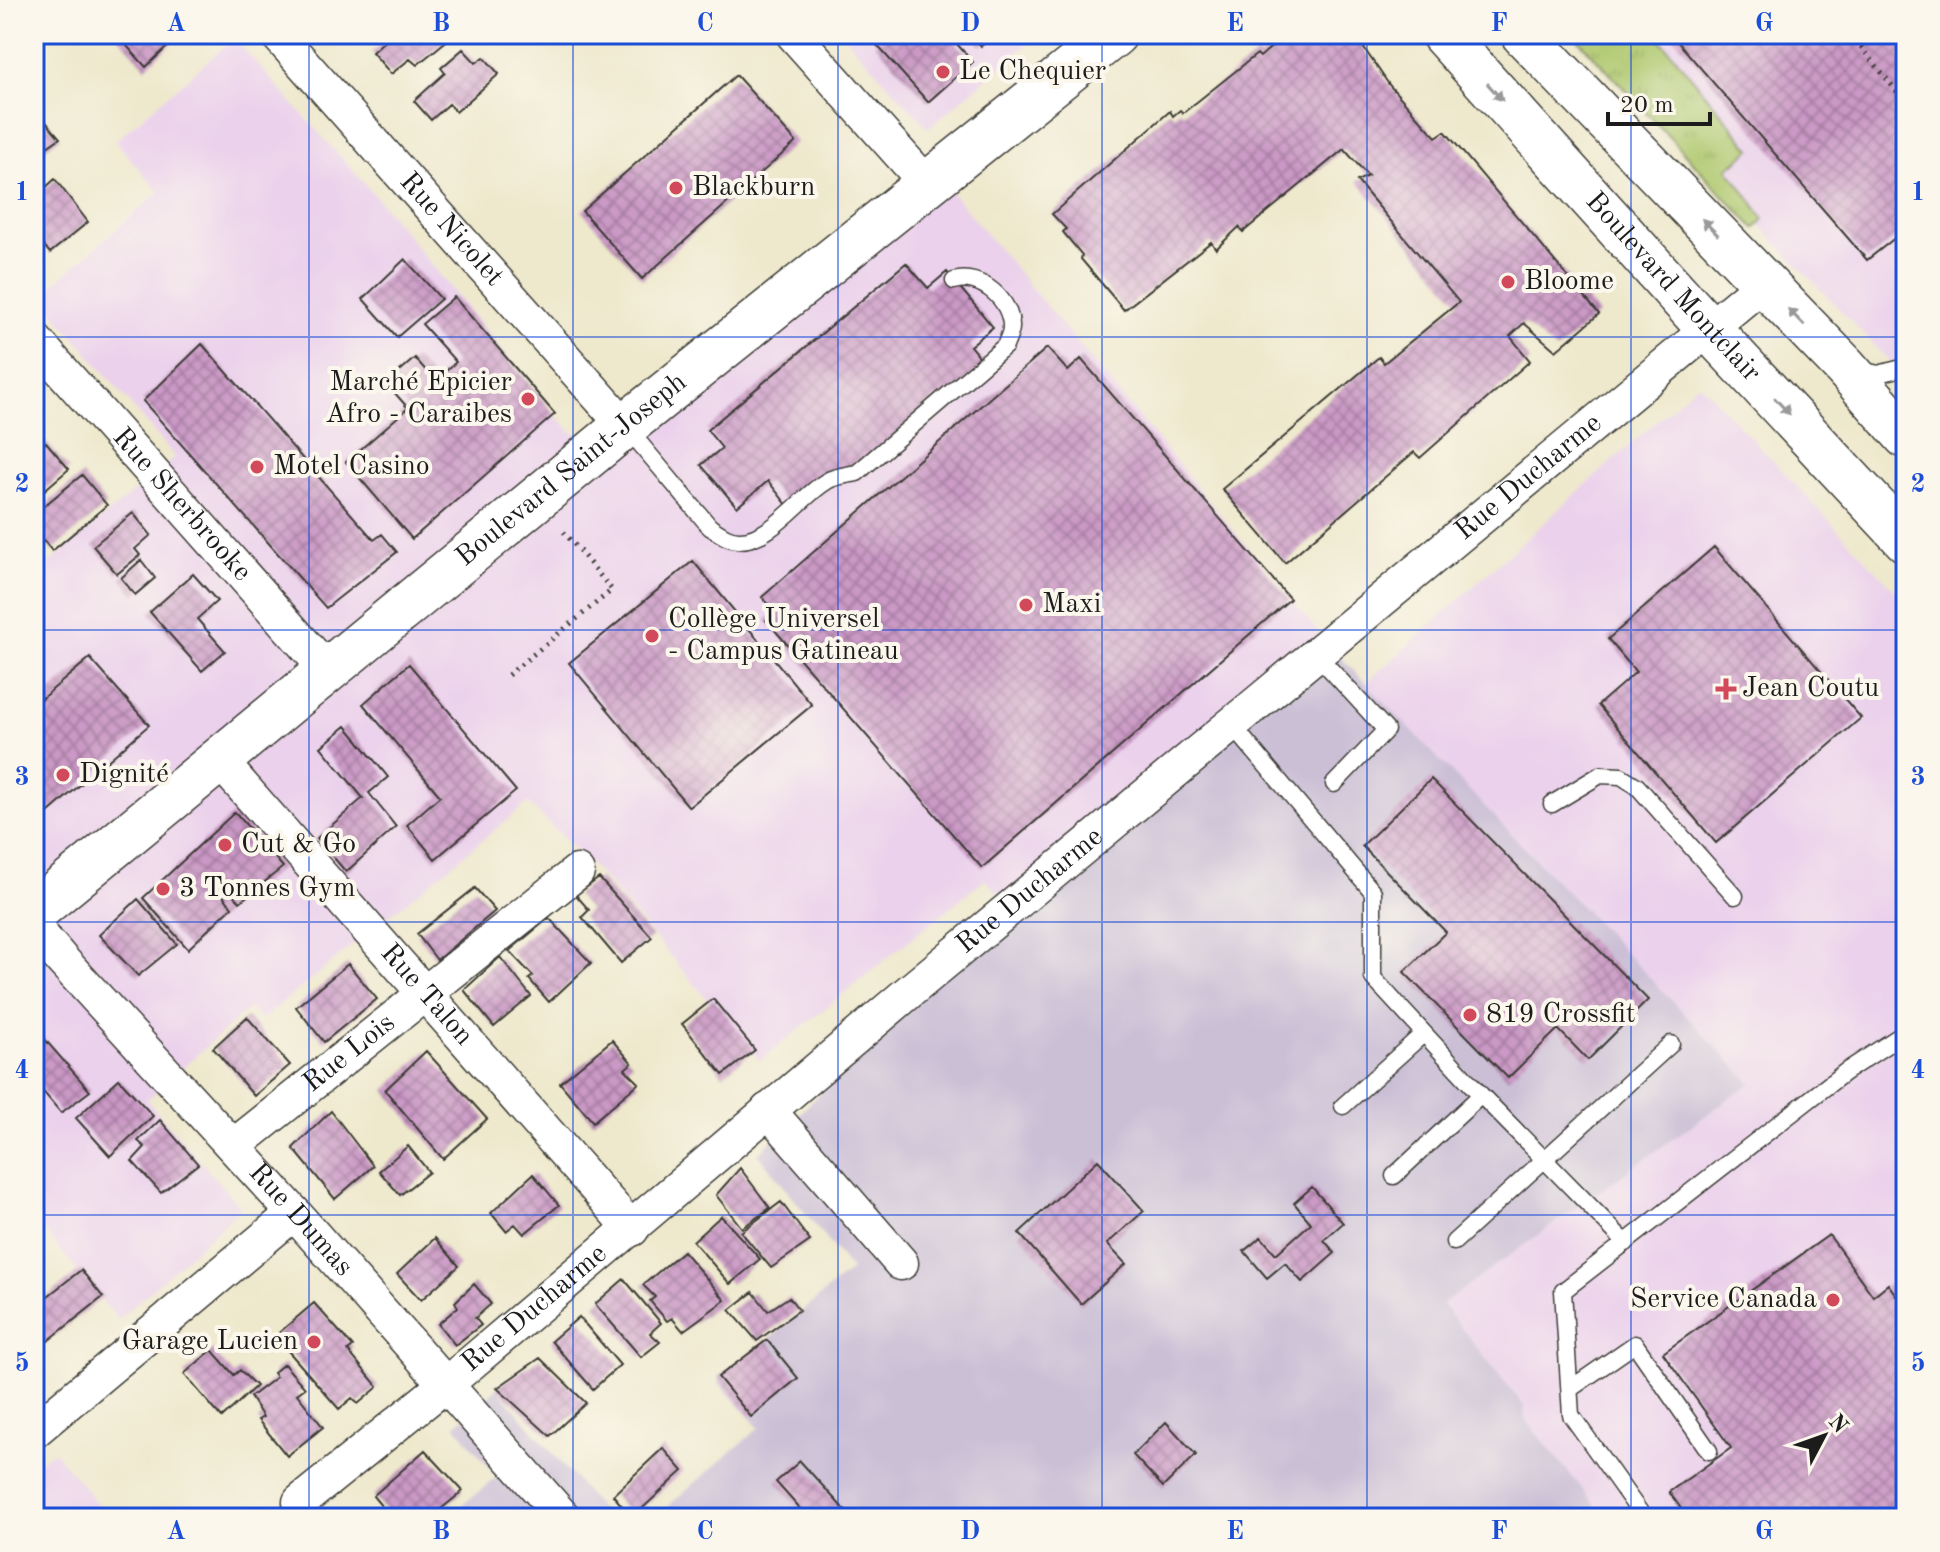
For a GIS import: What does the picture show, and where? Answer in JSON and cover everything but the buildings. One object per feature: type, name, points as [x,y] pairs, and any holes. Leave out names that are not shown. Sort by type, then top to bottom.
[{"type":"main road","name":"Boulevard Saint-Joseph","points":[[34,912],[625,426],[1115,34]]},
{"type":"main road","name":"Boulevard Montclair","points":[[1443,34],[1709,329],[1906,540]]},
{"type":"main road","points":[[1523,34],[1845,367],[1906,436]]},
{"type":"street","name":"Rue Nicolet","points":[[277,34],[625,426]]},
{"type":"street","points":[[793,34],[927,184]]},
{"type":"street","name":"Rue Ducharme","points":[[300,1502],[445,1385],[632,1229],[768,1110],[1764,283]]},
{"type":"street","name":"Rue Sherbrooke","points":[[34,339],[328,671]]},
{"type":"street","name":"Rue Talon","points":[[220,761],[632,1229]]},
{"type":"street","name":"Rue Lois","points":[[234,1146],[577,872]]},
{"type":"street","name":"Rue Dumas","points":[[34,927],[234,1146],[564,1518]]},
{"type":"street","points":[[768,1110],[901,1263]]},
{"type":"street","points":[[34,1431],[294,1213]]},
{"type":"lane","points":[[625,426],[710,527],[726,537],[739,540],[754,537],[792,511],[828,480],[857,473],[1005,346],[1011,328],[1006,307],[992,289],[975,281],[954,281]]},
{"type":"lane","points":[[1845,367],[1878,374],[1906,367]]},
{"type":"lane","points":[[1317,655],[1386,730],[1334,784]]},
{"type":"lane","points":[[1232,725],[1373,892],[1373,978],[1481,1095],[1626,1243]]},
{"type":"lane","points":[[1552,804],[1600,775],[1621,776],[1637,786],[1735,896]]},
{"type":"lane","points":[[1644,1518],[1571,1415],[1563,1291],[1845,1072],[1906,1032]]},
{"type":"lane","points":[[1343,1106],[1423,1034]]},
{"type":"lane","points":[[1454,1242],[1671,1044]]},
{"type":"lane","points":[[1394,1176],[1481,1095]]},
{"type":"lane","points":[[1570,1389],[1635,1344],[1709,1451]]},
{"type":"path","points":[[1851,34],[1906,103]]},
{"type":"path","points":[[508,675],[612,590],[564,532]]},
{"type":"shaded area","points":[[842,34],[1040,34],[928,128]]},
{"type":"shaded area","points":[[1579,34],[1906,34],[1906,379],[1585,42]]},
{"type":"shaded area","points":[[234,38],[370,190],[555,415],[593,452],[938,176],[1329,645],[1011,907],[985,879],[760,1061],[603,877],[528,803],[261,1020],[249,1008],[147,1100],[241,1208],[118,1320],[41,1227],[34,1232],[34,576],[175,457],[40,296],[159,192],[115,141]]},
{"type":"shaded area","points":[[1699,383],[1906,602],[1906,1518],[1606,1518],[1525,1419],[1524,1406],[1442,1304],[1751,1083],[1365,684]]},
{"type":"shaded area","points":[[1329,645],[1751,1083],[1442,1304],[1524,1406],[1525,1419],[1606,1518],[654,1518],[759,1428],[718,1382],[851,1270],[758,1154],[1011,907]]},
{"type":"shaded area","points":[[497,1388],[608,1518],[446,1518],[497,1477],[455,1425]]},
{"type":"shaded area","points":[[54,1451],[109,1518],[34,1518],[34,1466]]},
{"type":"green space","points":[[1573,34],[1656,34],[1751,149],[1728,169],[1764,219],[1755,229]]},
{"type":"place","name":"Le Chequier","points":[[943,72]]},
{"type":"place","name":"Blackburn","points":[[676,188]]},
{"type":"place","name":"Bloome","points":[[1508,282]]},
{"type":"place","name":"Marché Epicier Afro - Caraibes","points":[[528,399]]},
{"type":"place","name":"Motel Casino","points":[[257,467]]},
{"type":"place","name":"Maxi","points":[[1026,605]]},
{"type":"place","name":"Collège Universel - Campus Gatineau","points":[[652,636]]},
{"type":"place","name":"Jean Coutu","points":[[1726,689]]},
{"type":"place","name":"Dignité","points":[[63,775]]},
{"type":"place","name":"Cut & Go","points":[[225,845]]},
{"type":"place","name":"3 Tonnes Gym","points":[[163,889]]},
{"type":"place","name":"819 Crossfit","points":[[1470,1015]]},
{"type":"place","name":"Service Canada","points":[[1833,1300]]},
{"type":"place","name":"Garage Lucien","points":[[314,1342]]}]
